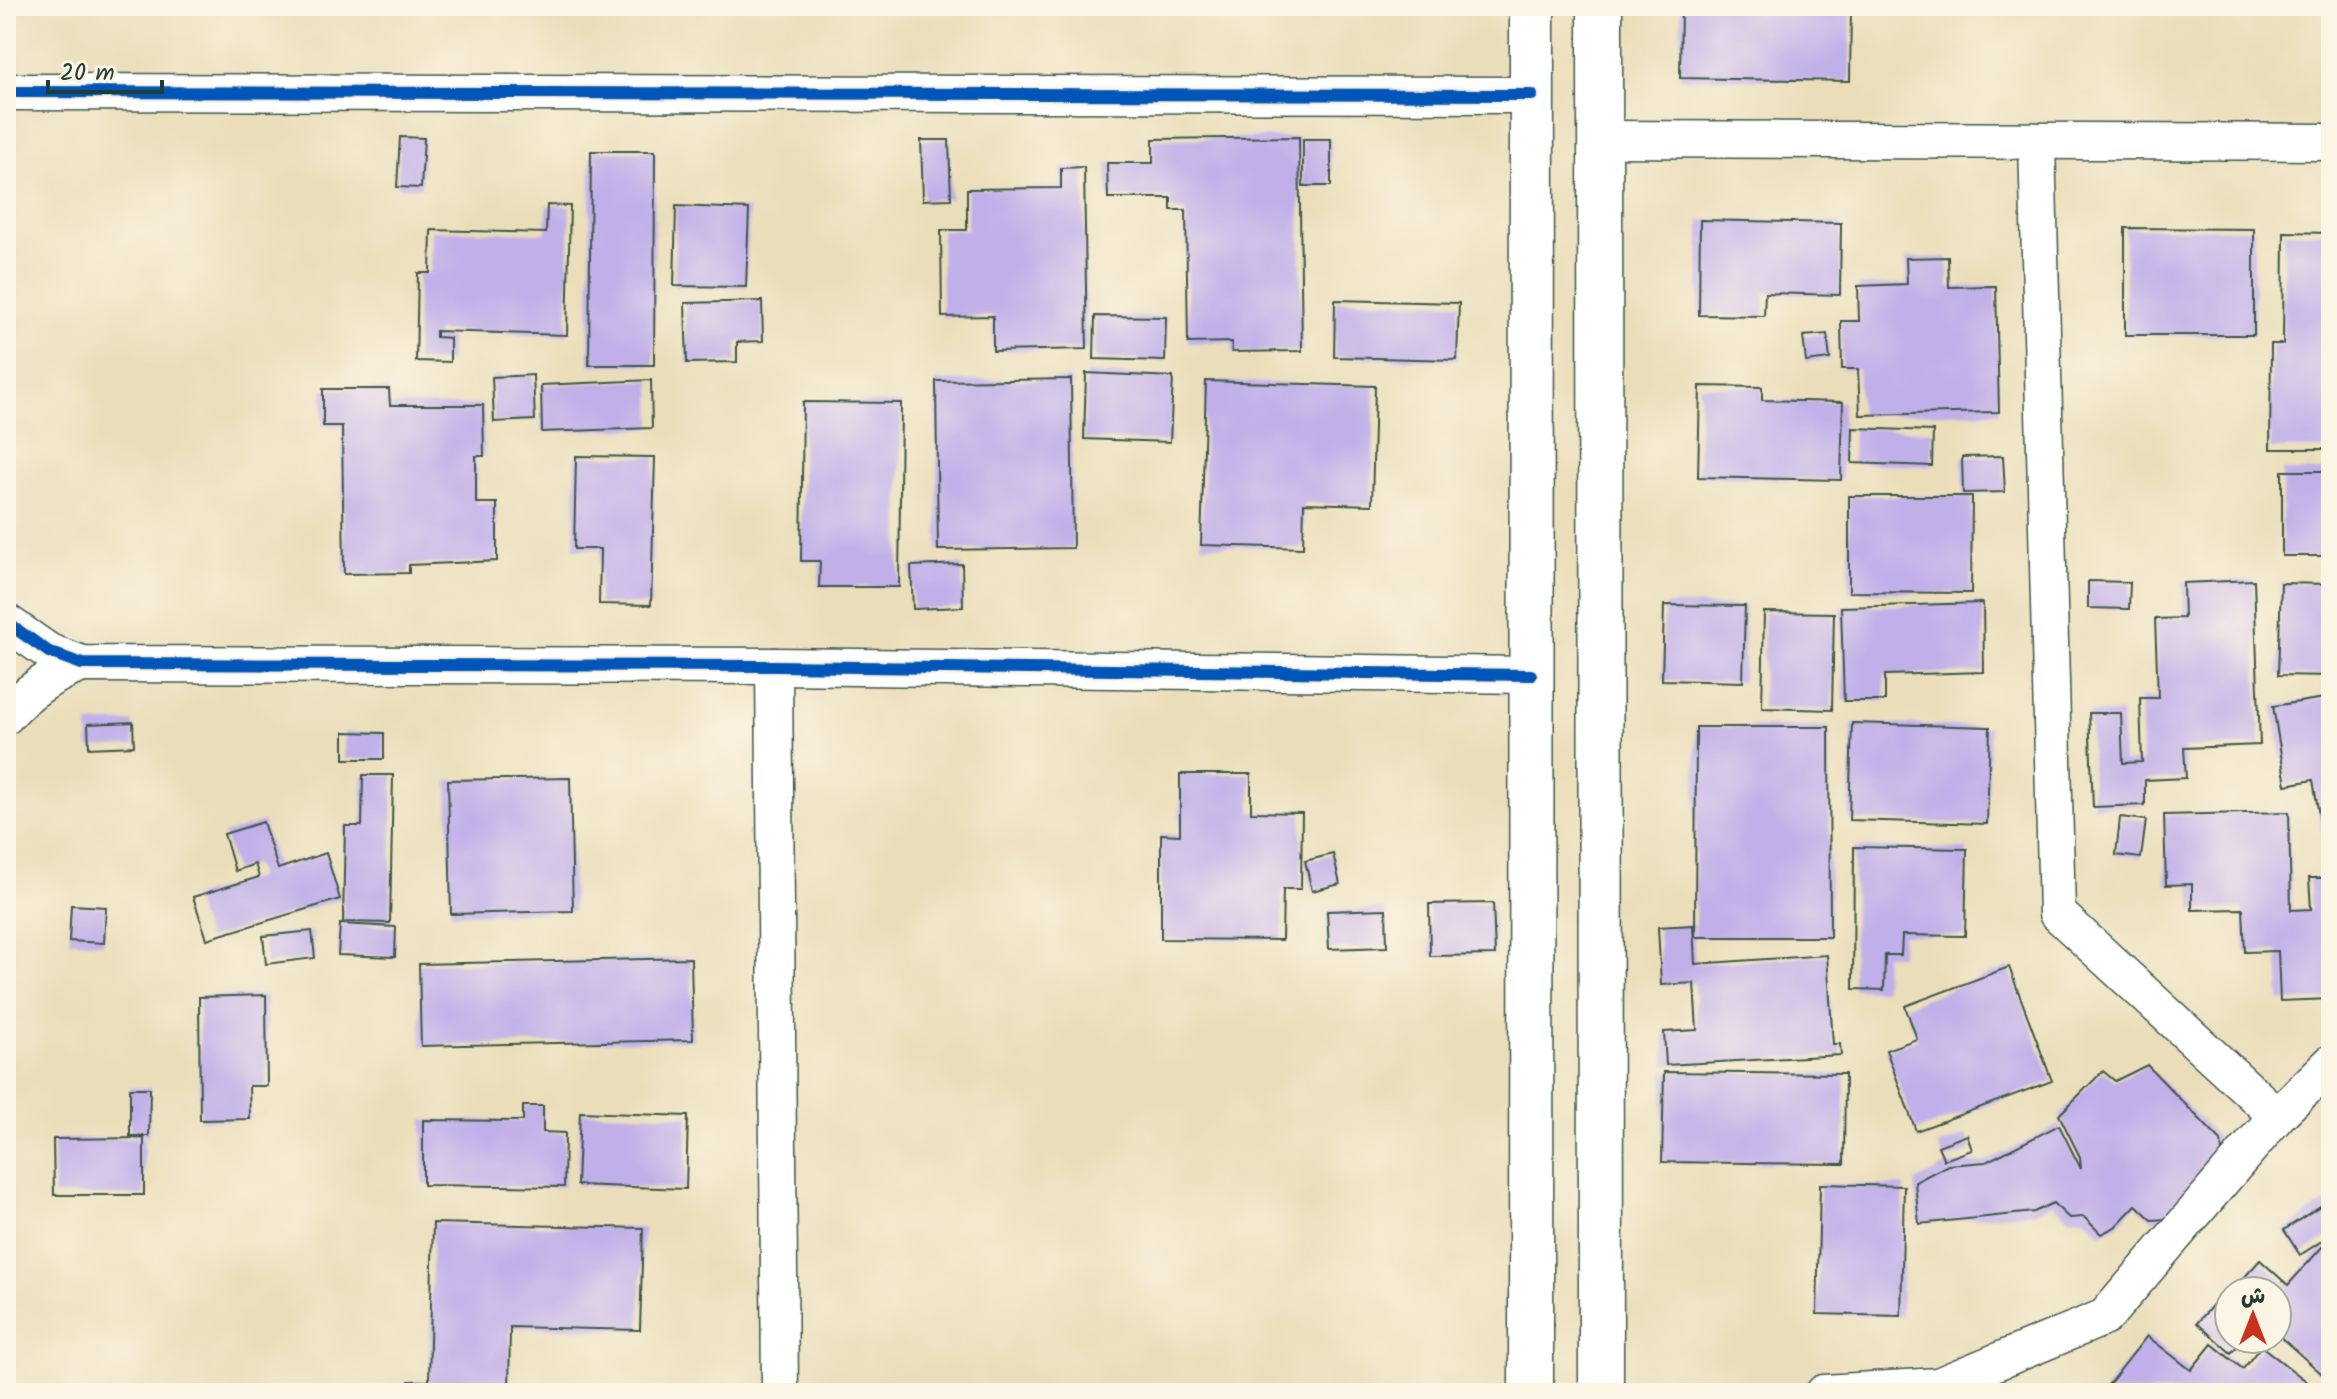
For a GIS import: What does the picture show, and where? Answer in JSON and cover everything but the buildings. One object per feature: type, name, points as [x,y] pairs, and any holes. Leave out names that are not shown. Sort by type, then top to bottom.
[{"type":"street","points":[[1531,1393],[1532,6]]},
{"type":"street","points":[[1600,6],[1601,1393]]},
{"type":"street","points":[[6,92],[1532,95]]},
{"type":"street","points":[[1601,139],[2331,142]]},
{"type":"street","points":[[2037,141],[2057,913],[2277,1116]]},
{"type":"street","points":[[6,622],[49,652],[82,664],[774,666],[1531,675]]},
{"type":"street","points":[[6,716],[18,701],[53,675],[82,664]]},
{"type":"street","points":[[774,666],[780,1393]]},
{"type":"street","points":[[1824,1393],[1938,1386],[2105,1317],[2277,1116],[2331,1063]]},
{"type":"cycle path","points":[[6,92],[1532,95]]},
{"type":"cycle path","points":[[6,622],[49,652],[82,664],[774,666],[1531,675]]}]
